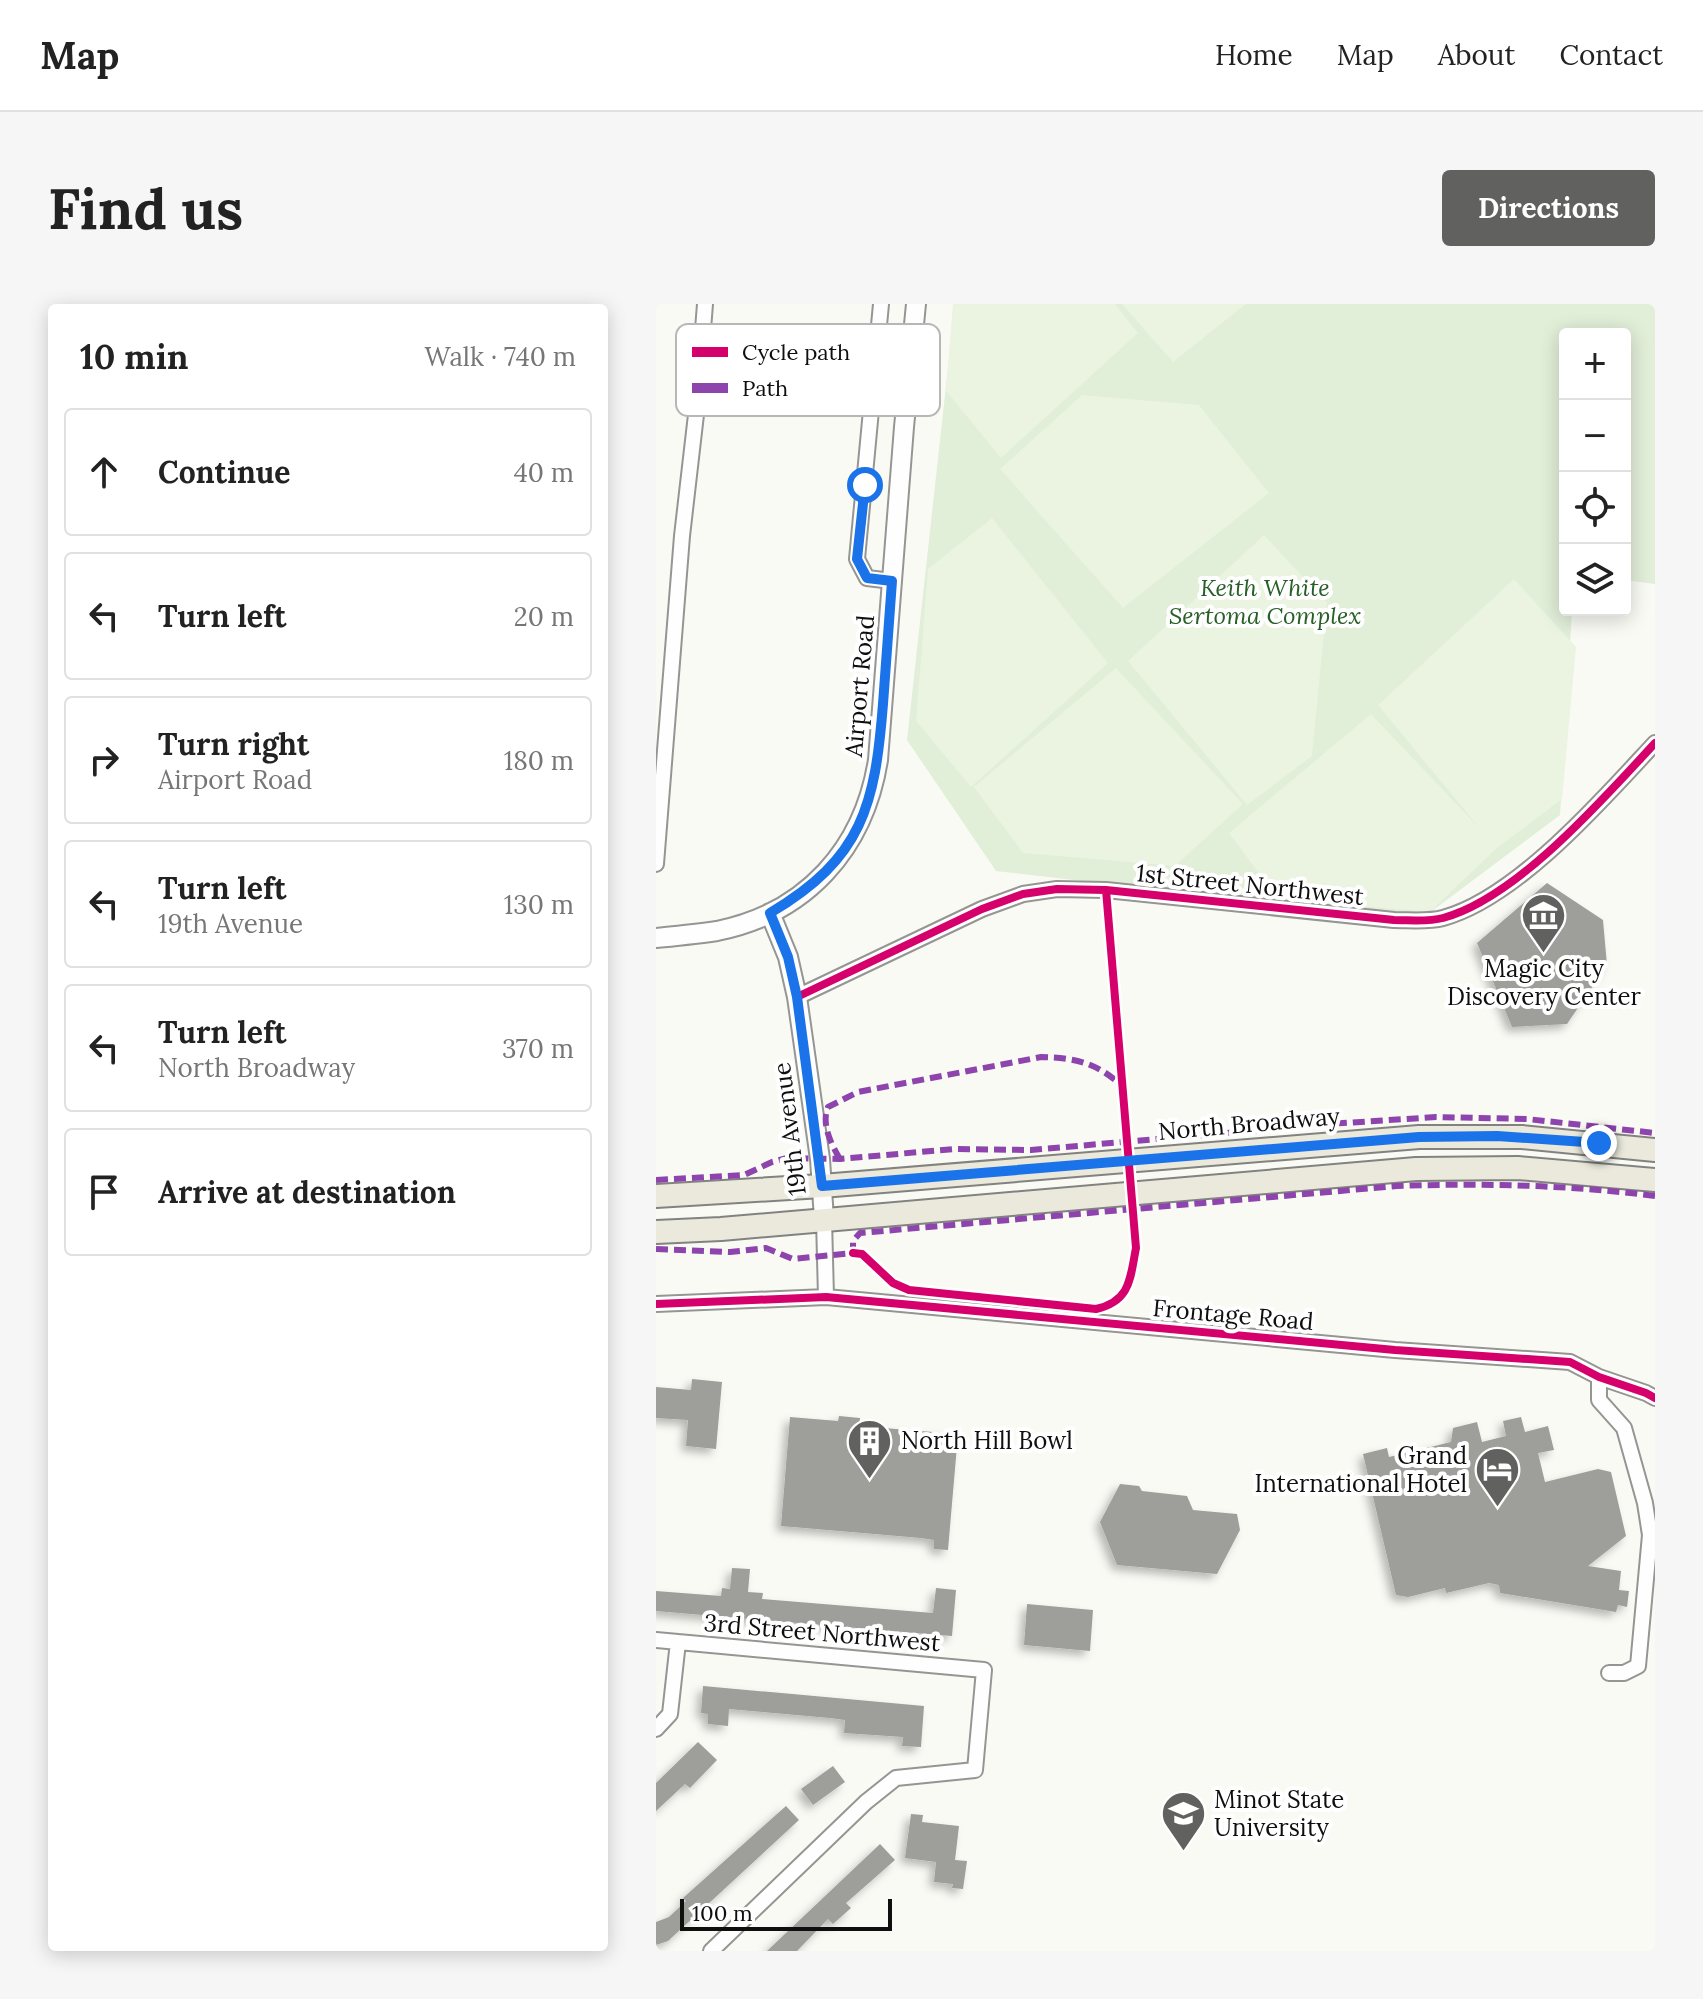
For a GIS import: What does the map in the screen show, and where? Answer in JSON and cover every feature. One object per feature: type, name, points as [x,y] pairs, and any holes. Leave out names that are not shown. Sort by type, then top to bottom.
[{"type":"main road","name":"North Broadway","points":[[656,1196],[822,1186],[1432,1136],[1548,1138],[1655,1150]]},
{"type":"main road","points":[[656,1232],[1441,1168],[1544,1169],[1655,1180]]},
{"type":"street","points":[[703,324],[705,304]]},
{"type":"street","points":[[879,324],[881,304]]},
{"type":"street","name":"Airport Road","points":[[914,324],[916,304]]},
{"type":"street","points":[[656,864],[682,536],[696,416]]},
{"type":"street","points":[[870,416],[857,559],[867,578],[892,581]]},
{"type":"street","name":"Airport Road","points":[[656,938],[718,930],[770,913],[797,897],[840,857],[856,833],[866,812],[878,760],[906,416]]},
{"type":"street","name":"1st Street Northwest","points":[[797,997],[982,909],[1023,894],[1057,889],[1106,890],[1394,920],[1439,920],[1492,897],[1518,877],[1594,808],[1655,743]]},
{"type":"street","name":"19th Avenue","points":[[770,913],[788,957],[797,997],[822,1186],[826,1297]]},
{"type":"street","name":"Frontage Road","points":[[656,1304],[826,1297],[1395,1350],[1570,1362],[1599,1377],[1655,1398]]},
{"type":"street","points":[[1599,1377],[1599,1400],[1624,1428],[1645,1503],[1650,1535],[1638,1666],[1624,1673],[1609,1673]]},
{"type":"street","name":"3rd Street Northwest","points":[[656,1640],[984,1670],[975,1770],[896,1778],[866,1802],[711,1951]]},
{"type":"street","points":[[656,1729],[670,1714],[678,1642]]},
{"type":"green space","points":[[953,304],[1115,304],[1138,333],[1001,458],[946,391]]},
{"type":"green space","name":"Keith White Sertoma Complex","points":[[955,304],[1655,304],[1655,584],[1631,581],[1631,328],[1559,328],[1559,616],[1572,616],[1560,815],[1420,920],[996,871],[907,740]]},
{"type":"green space","points":[[1122,304],[1246,304],[1173,362]]},
{"type":"green space","points":[[1082,395],[1199,405],[1269,493],[1123,608],[1000,469]]},
{"type":"green space","points":[[992,518],[1108,663],[971,787],[916,721],[928,569]]},
{"type":"green space","points":[[1264,535],[1327,603],[1312,756],[1247,805],[1128,661]]},
{"type":"green space","points":[[1514,579],[1576,647],[1562,799],[1497,848],[1430,912],[1278,899],[1229,833],[1371,714],[1480,829],[1378,705]]},
{"type":"green space","points":[[1116,668],[1243,804],[1175,866],[1023,853],[974,787]]},
{"type":"building","name":"Magic City Discovery Center","points":[[1547,883],[1603,920],[1607,965],[1567,1024],[1512,1027],[1477,943]]},
{"type":"building","points":[[692,1379],[722,1382],[716,1449],[686,1446],[688,1420],[656,1418],[656,1387],[691,1390]]},
{"type":"building","name":"North Hill Bowl","points":[[839,1416],[860,1418],[859,1426],[958,1434],[948,1550],[934,1549],[934,1540],[921,1538],[781,1526],[790,1417],[838,1421]]},
{"type":"building","name":"Grand International Hotel","points":[[1521,1417],[1525,1432],[1548,1426],[1554,1450],[1538,1453],[1545,1482],[1598,1469],[1611,1472],[1626,1536],[1588,1566],[1621,1571],[1619,1590],[1629,1591],[1627,1607],[1618,1605],[1616,1612],[1500,1593],[1499,1585],[1489,1583],[1446,1593],[1445,1588],[1408,1597],[1396,1595],[1363,1454],[1387,1448],[1389,1457],[1451,1442],[1453,1428],[1477,1422],[1482,1442],[1506,1436],[1503,1421]]},
{"type":"building","points":[[1120,1484],[1139,1486],[1142,1491],[1187,1496],[1193,1510],[1237,1514],[1240,1530],[1217,1574],[1117,1565],[1100,1522]]},
{"type":"building","points":[[732,1568],[750,1569],[748,1592],[763,1593],[762,1599],[933,1613],[936,1588],[956,1590],[952,1636],[656,1611],[656,1591],[721,1596],[722,1588],[730,1589]]},
{"type":"building","points":[[1027,1604],[1093,1610],[1090,1651],[1024,1645]]},
{"type":"building","points":[[703,1686],[924,1706],[921,1747],[902,1746],[903,1737],[844,1733],[845,1720],[830,1718],[729,1709],[728,1726],[708,1724],[708,1714],[701,1713]]},
{"type":"building","points":[[698,1742],[717,1760],[690,1788],[685,1784],[656,1811],[656,1783]]},
{"type":"building","points":[[833,1766],[845,1782],[813,1805],[801,1789]]},
{"type":"building","points":[[786,1806],[799,1820],[668,1941],[656,1945],[656,1922],[669,1917],[686,1901],[683,1898]]},
{"type":"building","points":[[911,1814],[923,1815],[922,1822],[959,1826],[955,1860],[967,1861],[963,1889],[952,1888],[953,1884],[934,1882],[936,1862],[905,1858]]},
{"type":"building","points":[[880,1844],[895,1860],[846,1903],[851,1908],[833,1924],[828,1919],[797,1951],[767,1951]]},
{"type":"marked path","points":[[840,1159],[828,1134],[826,1114],[828,1107],[858,1092],[1041,1057],[1084,1063],[1103,1071],[1122,1086]]},
{"type":"marked path","points":[[656,1180],[744,1175],[787,1158],[840,1159],[954,1149],[1031,1150],[1436,1117],[1527,1119],[1655,1133]]},
{"type":"marked path","points":[[656,1249],[730,1252],[766,1248],[793,1259],[853,1253],[853,1241],[860,1233],[1397,1186],[1526,1186],[1655,1196]]},
{"type":"cycle path","points":[[797,997],[982,909],[1023,894],[1057,889],[1106,890],[1394,920],[1443,918],[1471,907],[1529,869],[1585,818],[1655,743]]},
{"type":"cycle path","points":[[853,1253],[862,1254],[893,1283],[909,1290],[1096,1309],[1116,1300],[1127,1287],[1136,1248],[1106,890]]},
{"type":"cycle path","points":[[656,1304],[826,1297],[1395,1350],[1570,1362],[1599,1377],[1655,1398]]},
{"type":"place","name":"Magic City Discovery Center","points":[[1544,954]]},
{"type":"place","name":"North Hill Bowl","points":[[870,1480]]},
{"type":"place","name":"Grand International Hotel","points":[[1498,1509]]},
{"type":"place","name":"Minot State University","points":[[1183,1853]]},
{"type":"route","points":[[865,485],[857,559],[867,578],[892,581],[874,783],[866,812],[840,857],[797,897],[770,913],[788,957],[797,997],[822,1186],[1419,1137],[1497,1136],[1599,1143]]}]
